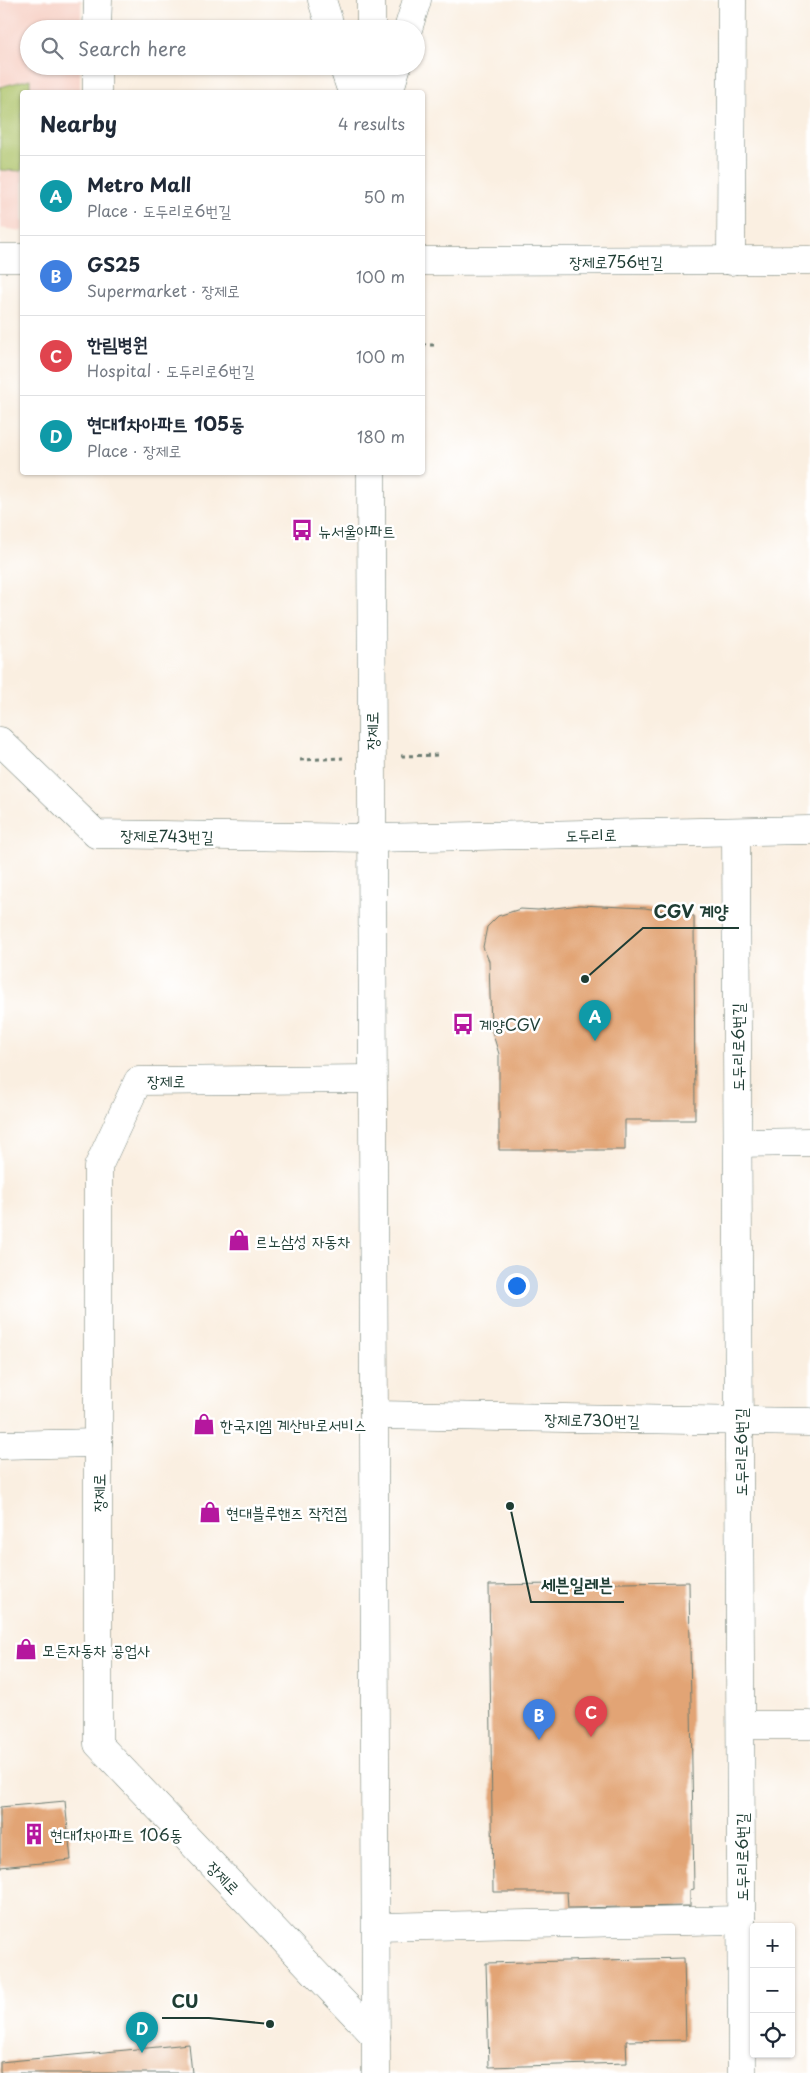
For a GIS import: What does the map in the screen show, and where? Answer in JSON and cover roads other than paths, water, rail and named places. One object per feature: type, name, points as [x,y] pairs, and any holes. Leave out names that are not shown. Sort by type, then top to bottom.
[{"type":"street","points":[[98,0],[98,20]]},
{"type":"street","points":[[322,0],[328,20]]},
{"type":"street","points":[[371,0],[371,20]]},
{"type":"street","points":[[411,20],[417,0]]},
{"type":"street","points":[[731,261],[732,0]]},
{"type":"street","points":[[97,75],[97,90]]},
{"type":"street","points":[[346,75],[351,90]]},
{"type":"street","points":[[371,75],[371,90]]},
{"type":"street","points":[[390,90],[394,75]]},
{"type":"street","points":[[0,258],[20,258]]},
{"type":"street","name":"장제로756번길","points":[[425,261],[810,260]]},
{"type":"street","name":"장제로","points":[[371,475],[376,2073]]},
{"type":"street","name":"장제로743번길","points":[[0,741],[96,834],[372,838]]},
{"type":"street","name":"도두리로","points":[[372,838],[810,830]]},
{"type":"street","name":"도두리로6번길","points":[[736,832],[742,2073]]},
{"type":"street","name":"장제로","points":[[372,1079],[138,1081],[98,1166],[98,1744],[376,2037]]},
{"type":"street","points":[[738,1143],[810,1142]]},
{"type":"street","name":"장제로730번길","points":[[375,1415],[810,1422]]},
{"type":"street","points":[[0,1445],[98,1443]]},
{"type":"street","points":[[741,1725],[810,1725]]},
{"type":"street","points":[[376,1927],[741,1920]]},
{"type":"place","name":"뉴서울아파트","points":[[302,530]]},
{"type":"place","name":"CGV 계양","points":[[585,979]]},
{"type":"place","name":"계양CGV","points":[[463,1024]]},
{"type":"place","name":"Metro Mall","points":[[595,1041]]},
{"type":"place","name":"르노삼성 자동차","points":[[239,1240]]},
{"type":"place","name":"한국지엠 계산바로서비스","points":[[204,1424]]},
{"type":"place","name":"세븐일레븐","points":[[510,1506]]},
{"type":"place","name":"현대블루핸즈 작전점","points":[[210,1512]]},
{"type":"place","name":"모든자동차 공업사","points":[[26,1649]]},
{"type":"place","name":"한림병원","points":[[591,1737]]},
{"type":"place","name":"GS25","points":[[539,1740]]},
{"type":"place","name":"현대1차아파트 106동","points":[[34,1834]]},
{"type":"place","name":"CU","points":[[270,2024]]},
{"type":"place","name":"현대1차아파트 105동","points":[[142,2053]]}]
